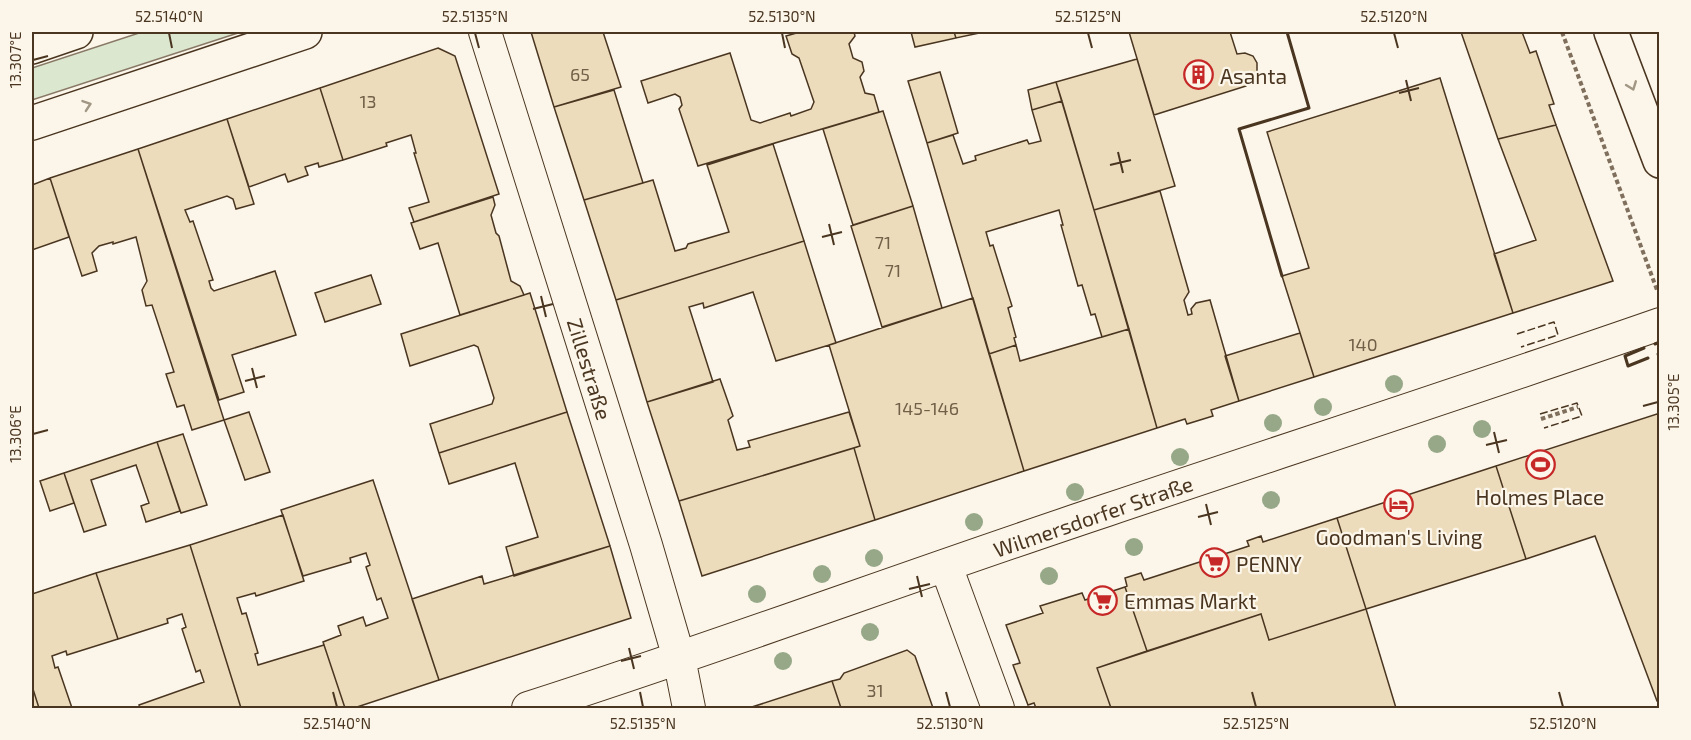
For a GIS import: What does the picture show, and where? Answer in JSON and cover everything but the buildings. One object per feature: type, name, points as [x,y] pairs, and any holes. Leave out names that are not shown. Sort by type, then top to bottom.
[{"type":"street","points":[[32,47],[76,32]]},
{"type":"street","points":[[32,123],[304,32]]},
{"type":"street","name":"Zillestraße","points":[[485,32],[646,545],[679,658],[690,708]]},
{"type":"street","points":[[1611,32],[1659,161]]},
{"type":"street","name":"Wilmersdorfer Straße","points":[[528,708],[1659,324]]},
{"type":"street","points":[[946,566],[998,708]]},
{"type":"path","points":[[1562,32],[1659,296]]},
{"type":"path","points":[[1541,419],[1578,407]]},
{"type":"green space","points":[[142,32],[241,32],[32,100],[32,68]]},
{"type":"fence","points":[[1517,334],[1554,322],[1558,335],[1521,347]]},
{"type":"fence","points":[[1540,414],[1577,403],[1582,416],[1544,428]]},
{"type":"wall","points":[[1282,276],[1239,129],[1309,108],[1287,32]]},
{"type":"wall","points":[[1655,344],[1660,342]]},
{"type":"wall","points":[[1644,348],[1625,356],[1628,366],[1648,358]]},
{"type":"place","name":"Asanta","points":[[1199,75]]},
{"type":"place","name":"Holmes Place","points":[[1540,465]]},
{"type":"place","name":"Goodman's Living","points":[[1399,505]]},
{"type":"place","name":"PENNY","points":[[1215,563]]},
{"type":"place","name":"Emmas Markt","points":[[1103,600]]}]
